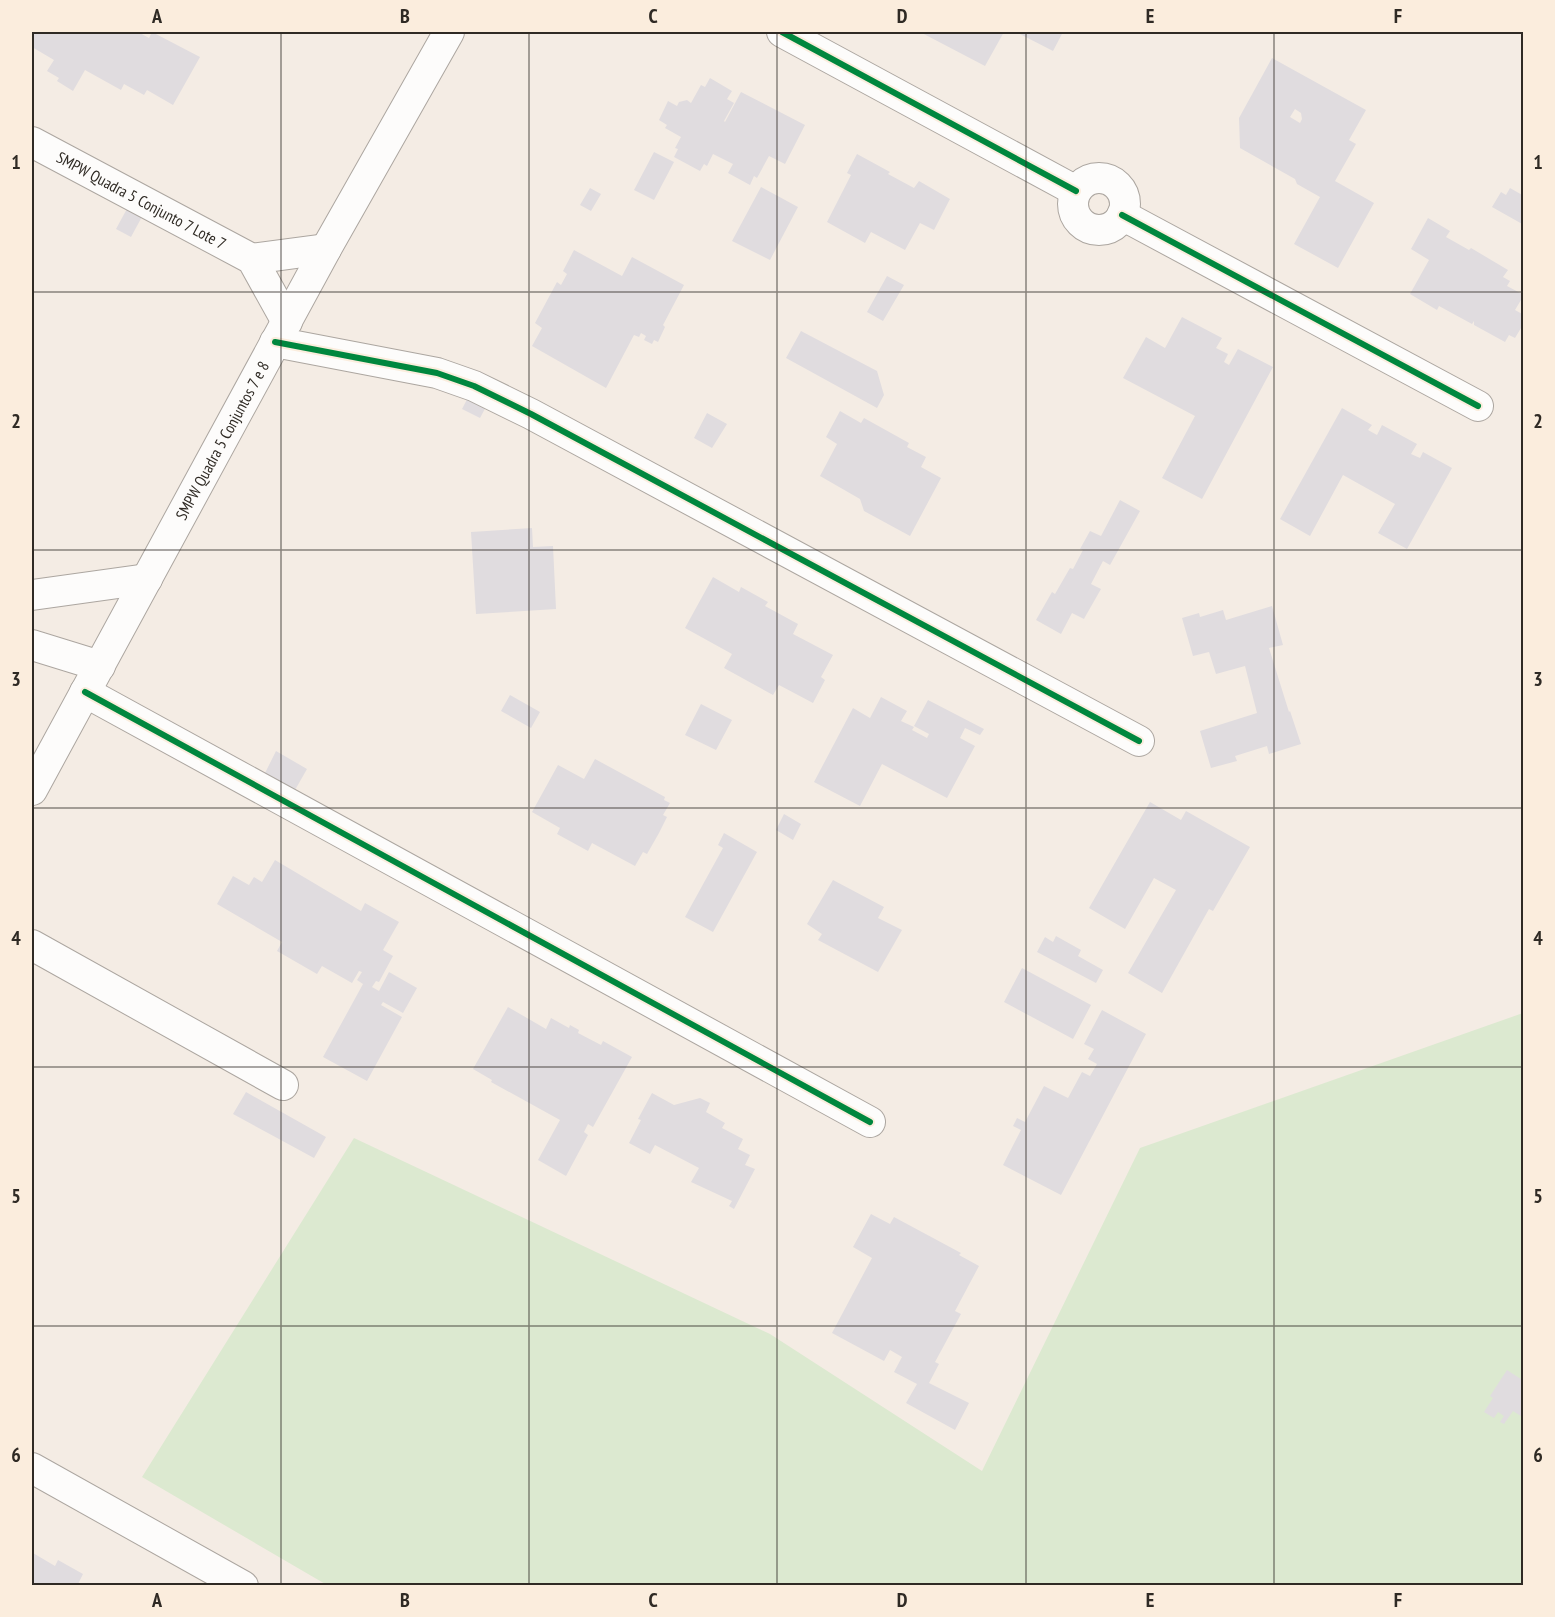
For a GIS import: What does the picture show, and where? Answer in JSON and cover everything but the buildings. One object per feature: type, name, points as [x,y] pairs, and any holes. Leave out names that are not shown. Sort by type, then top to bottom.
[{"type":"street","name":"SMPW Quadra 5 Conjuntos 7 e 8","points":[[32,790],[326,249],[449,32]]},
{"type":"street","points":[[782,32],[1076,190],[1083,183],[1092,179],[1102,178],[1112,181],[1124,196],[1125,206],[1122,216],[1478,406]]},
{"type":"street","name":"SMPW Quadra 5 Conjunto 7 Lote 7","points":[[32,142],[252,259]]},
{"type":"street","points":[[326,249],[252,259],[267,283],[281,332],[437,373],[474,386],[531,414],[1139,741]]},
{"type":"street","points":[[32,595],[147,579]]},
{"type":"street","points":[[32,645],[100,666]]},
{"type":"street","points":[[85,692],[870,1122]]},
{"type":"street","points":[[32,945],[283,1085]]},
{"type":"street","points":[[32,1468],[243,1586]]},
{"type":"green space","points":[[1523,1013],[1523,1585],[327,1585],[142,1477],[354,1138],[770,1334],[982,1471],[1140,1148]]},
{"type":"cycle path","points":[[782,32],[1076,191]]},
{"type":"cycle path","points":[[1122,215],[1478,406]]},
{"type":"cycle path","points":[[275,342],[437,373],[474,386],[531,414],[1139,741]]},
{"type":"cycle path","points":[[85,692],[870,1122]]}]
